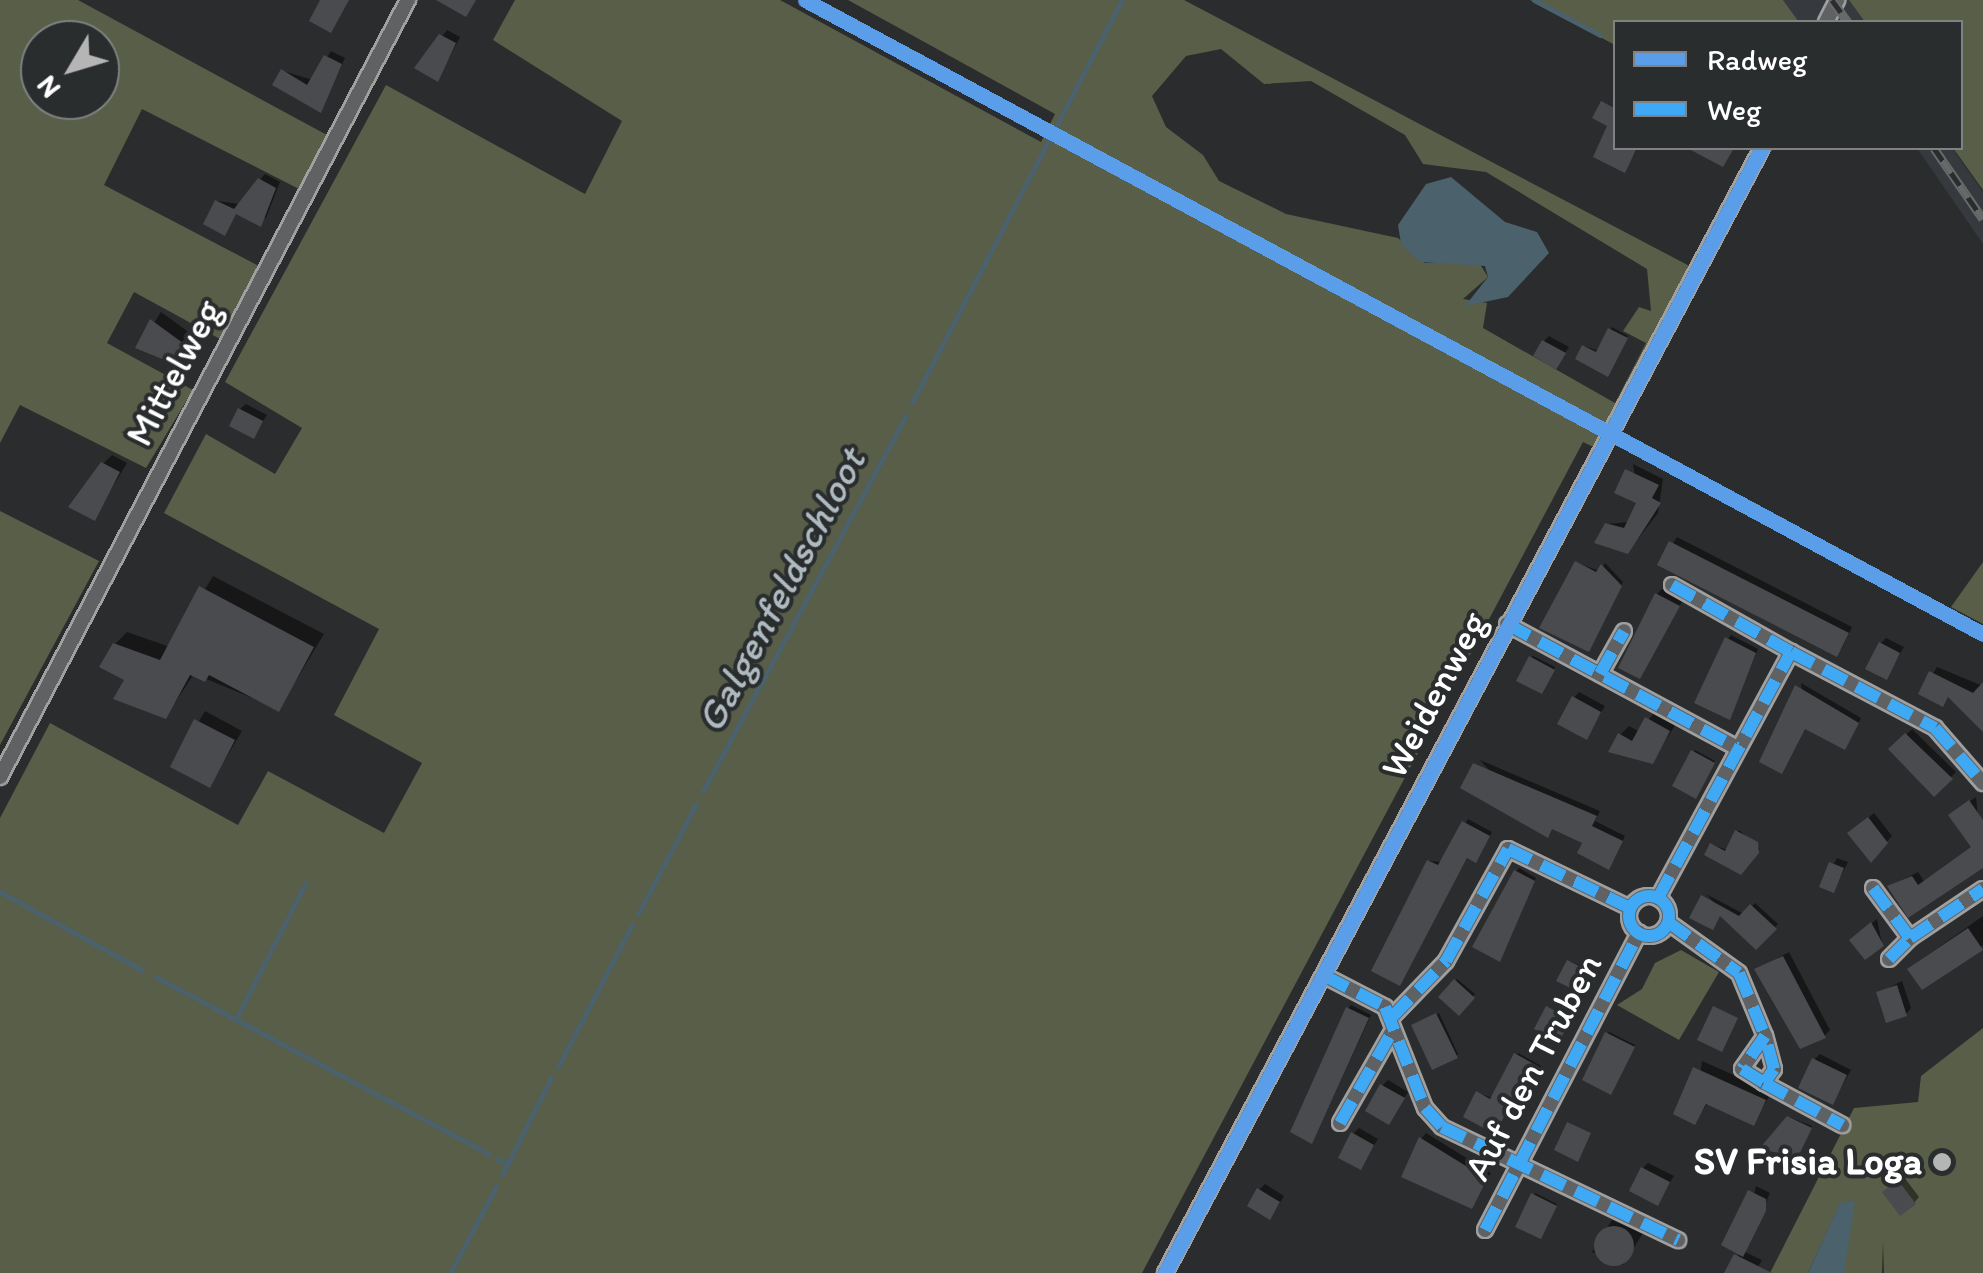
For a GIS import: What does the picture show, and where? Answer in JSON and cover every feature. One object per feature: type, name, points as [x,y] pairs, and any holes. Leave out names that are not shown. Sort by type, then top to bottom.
[{"type":"street","name":"Mittelweg","points":[[0,777],[408,0]]},
{"type":"street","name":"Weidenweg","points":[[1165,1273],[1761,150]]},
{"type":"street","points":[[1672,584],[1934,728],[1983,784]]},
{"type":"street","points":[[1508,624],[1737,748]]},
{"type":"street","points":[[1600,674],[1624,631]]},
{"type":"street","points":[[1340,1123],[1393,1024],[1446,961],[1508,849],[1630,908],[1658,898],[1791,652]]},
{"type":"street","points":[[1874,888],[1910,938]]},
{"type":"street","points":[[1889,959],[1910,938],[1983,890]]},
{"type":"street","points":[[1658,898],[1668,922],[1730,960],[1765,1036],[1774,1068],[1764,1082]]},
{"type":"street","name":"Auf den Truben","points":[[1484,1230],[1639,933],[1630,908]]},
{"type":"street","name":"Auf den Truben","points":[[1639,933],[1656,934],[1668,922]]},
{"type":"street","points":[[1325,976],[1393,1024],[1442,1127],[1678,1240]]},
{"type":"street","points":[[1765,1036],[1742,1069],[1842,1125]]},
{"type":"shaded area","points":[[1783,0],[1849,0],[1864,20],[1798,20]]},
{"type":"shaded area","points":[[1918,150],[1953,150],[1983,192],[1983,244]]},
{"type":"green space","points":[[0,0],[78,0],[115,20],[20,20],[20,120],[120,120],[120,23],[327,135],[299,189],[142,109],[104,185],[259,266],[220,339],[134,292],[107,343],[193,390],[146,468],[20,405],[0,443]]},
{"type":"green space","points":[[515,0],[780,0],[1041,142],[1055,114],[848,0],[1184,0],[1699,271],[1606,453],[1583,442],[1142,1273],[0,1273],[0,818],[50,723],[238,825],[268,771],[384,833],[422,763],[334,715],[379,629],[164,513],[206,434],[275,474],[302,428],[225,382],[386,85],[585,194],[622,121],[493,40]],"holes":[[[1221,49],[1264,84],[1311,81],[1405,135],[1423,164],[1486,172],[1647,269],[1651,311],[1639,307],[1623,331],[1646,343],[1615,403],[1483,328],[1487,303],[1463,299],[1488,277],[1478,261],[1425,263],[1398,238],[1286,214],[1219,181],[1203,155],[1166,127],[1152,96],[1186,56]]]},
{"type":"green space","points":[[1530,0],[1783,0],[1798,20],[1613,20],[1613,44]]},
{"type":"green space","points":[[1849,0],[1983,0],[1983,190],[1954,150],[1963,150],[1963,20],[1864,20]]},
{"type":"green space","points":[[0,511],[99,561],[0,745]]},
{"type":"green space","points":[[1983,562],[1983,624],[1951,607]]},
{"type":"green space","points":[[1681,950],[1719,972],[1679,1040],[1617,1005],[1642,989],[1655,963]]},
{"type":"green space","points":[[1983,1028],[1983,1273],[1884,1273],[1883,1242],[1882,1273],[1844,1273],[1840,1204],[1808,1273],[1770,1273],[1854,1108],[1918,1102],[1921,1076]]},
{"type":"water","points":[[1451,177],[1505,222],[1537,232],[1549,253],[1508,297],[1465,306],[1488,277],[1485,266],[1420,262],[1401,244],[1398,225],[1426,184]]},
{"type":"water","points":[[1855,1201],[1844,1273],[1808,1273],[1840,1203]]},
{"type":"building","points":[[320,0],[349,0],[331,33],[309,21]]},
{"type":"building","points":[[436,0],[476,0],[466,17]]},
{"type":"building","points":[[439,34],[456,43],[438,82],[414,68]]},
{"type":"building","points":[[324,55],[342,64],[321,113],[272,85],[281,69],[307,85]]},
{"type":"building","points":[[1601,101],[1613,107],[1613,150],[1636,150],[1625,173],[1593,157],[1607,126],[1592,118]]},
{"type":"building","points":[[1691,150],[1733,150],[1723,167]]},
{"type":"building","points":[[258,178],[276,188],[261,227],[236,214],[225,236],[203,224],[215,200],[234,209]]},
{"type":"building","points":[[150,319],[187,346],[177,365],[135,348]]},
{"type":"building","points":[[1608,328],[1628,338],[1608,377],[1575,359],[1582,345],[1596,352]]},
{"type":"building","points":[[1542,340],[1566,353],[1556,370],[1533,356]]},
{"type":"building","points":[[238,408],[263,421],[254,439],[229,426]]},
{"type":"building","points":[[101,462],[120,472],[95,521],[68,507]]},
{"type":"building","points":[[1625,469],[1659,485],[1652,498],[1661,503],[1628,554],[1594,543],[1605,523],[1624,528],[1636,503],[1614,493]]},
{"type":"building","points":[[1669,541],[1849,633],[1837,657],[1657,565]]},
{"type":"building","points":[[1575,561],[1596,572],[1601,564],[1622,586],[1589,652],[1539,628]]},
{"type":"building","points":[[199,586],[314,647],[279,712],[209,675],[205,682],[190,675],[166,719],[113,699],[124,680],[99,667],[113,643],[160,660]]},
{"type":"building","points":[[1655,593],[1680,606],[1640,679],[1618,668]]},
{"type":"building","points":[[1725,637],[1756,653],[1730,720],[1694,703]]},
{"type":"building","points":[[1879,642],[1900,653],[1887,680],[1865,669]]},
{"type":"building","points":[[1529,656],[1555,670],[1542,694],[1516,681]]},
{"type":"building","points":[[1929,671],[1973,693],[1983,682],[1983,732],[1948,697],[1943,707],[1918,694]]},
{"type":"building","points":[[1795,685],[1859,723],[1845,750],[1805,729],[1782,774],[1759,762]]},
{"type":"building","points":[[1572,696],[1601,712],[1587,740],[1557,724]]},
{"type":"building","points":[[1645,717],[1670,731],[1653,764],[1608,752],[1618,733],[1632,741]]},
{"type":"building","points":[[194,719],[235,740],[210,788],[170,767]]},
{"type":"building","points":[[1905,733],[1953,779],[1934,797],[1888,749]]},
{"type":"building","points":[[1691,750],[1715,763],[1696,799],[1672,786]]},
{"type":"building","points":[[1473,763],[1597,816],[1592,826],[1623,841],[1609,870],[1577,853],[1582,843],[1552,829],[1548,838],[1460,788]]},
{"type":"building","points":[[1969,800],[1983,820],[1983,868],[1908,918],[1887,886],[1912,876],[1918,885],[1971,847],[1948,815]]},
{"type":"building","points":[[1868,817],[1888,843],[1871,863],[1847,833]]},
{"type":"building","points":[[1462,821],[1490,836],[1476,863],[1467,858],[1400,986],[1371,971],[1427,860],[1438,865]]},
{"type":"building","points":[[1735,830],[1758,842],[1759,853],[1741,875],[1704,855],[1710,843],[1725,851]]},
{"type":"building","points":[[1829,862],[1844,868],[1834,893],[1819,887]]},
{"type":"building","points":[[1514,870],[1535,881],[1500,962],[1472,947]]},
{"type":"building","points":[[1701,895],[1739,916],[1750,904],[1777,929],[1756,950],[1720,916],[1713,930],[1689,918]]},
{"type":"building","points":[[1871,922],[1884,946],[1865,960],[1849,940]]},
{"type":"building","points":[[1968,928],[1983,950],[1922,990],[1907,969]]},
{"type":"building","points":[[1783,956],[1826,1038],[1800,1049],[1754,969]]},
{"type":"building","points":[[1567,960],[1598,975],[1587,996],[1556,981]]},
{"type":"building","points":[[1454,979],[1475,998],[1459,1016],[1438,997]]},
{"type":"building","points":[[1897,985],[1907,1016],[1886,1023],[1876,992]]},
{"type":"building","points":[[1546,1006],[1571,1019],[1559,1042],[1534,1029]]},
{"type":"building","points":[[1713,1006],[1738,1018],[1722,1052],[1697,1040]]},
{"type":"building","points":[[1346,1007],[1369,1018],[1312,1144],[1290,1132]]},
{"type":"building","points":[[1436,1013],[1458,1058],[1432,1070],[1411,1025]]},
{"type":"building","points":[[1605,1032],[1635,1047],[1611,1095],[1582,1080]]},
{"type":"building","points":[[1514,1053],[1543,1069],[1529,1096],[1518,1090],[1495,1134],[1463,1117],[1476,1091],[1490,1099]]},
{"type":"building","points":[[1812,1058],[1847,1075],[1833,1105],[1798,1088]]},
{"type":"building","points":[[1693,1067],[1766,1100],[1754,1126],[1706,1104],[1695,1125],[1673,1114]]},
{"type":"building","points":[[1380,1084],[1405,1098],[1389,1125],[1365,1111]]},
{"type":"building","points":[[1787,1116],[1812,1128],[1798,1157],[1759,1149]]},
{"type":"building","points":[[1567,1122],[1591,1133],[1578,1162],[1554,1150]]},
{"type":"building","points":[[1351,1132],[1374,1145],[1361,1170],[1338,1158]]},
{"type":"building","points":[[1419,1137],[1487,1179],[1472,1209],[1401,1177]]},
{"type":"building","points":[[1641,1167],[1670,1182],[1658,1206],[1629,1191]]},
{"type":"building","points":[[1898,1180],[1916,1204],[1900,1216],[1882,1192]]},
{"type":"building","points":[[1257,1188],[1280,1202],[1270,1220],[1247,1206]]},
{"type":"building","points":[[1748,1190],[1766,1199],[1766,1211],[1743,1257],[1721,1245]]},
{"type":"building","points":[[1531,1193],[1557,1206],[1541,1239],[1515,1227]]},
{"type":"building","points":[[1614,1226],[1628,1232],[1634,1246],[1628,1260],[1614,1266],[1600,1260],[1594,1246],[1600,1232]]},
{"type":"building","points":[[1734,1254],[1772,1273],[1724,1273]]},
{"type":"waterway","name":"Galgenfeldschloot","points":[[912,403],[1122,0]]},
{"type":"waterway","points":[[1534,0],[1600,35]]},
{"type":"waterway","name":"Galgenfeldschloot","points":[[703,791],[906,415]]},
{"type":"waterway","name":"Galgenfeldschloot","points":[[638,914],[696,804]]},
{"type":"waterway","points":[[236,1019],[305,884]]},
{"type":"waterway","points":[[0,892],[142,970]]},
{"type":"waterway","name":"Galgenfeldschloot","points":[[558,1067],[632,925]]},
{"type":"waterway","points":[[156,977],[489,1154]]},
{"type":"waterway","name":"Galgenfeldschloot","points":[[502,1175],[551,1078]]},
{"type":"waterway","points":[[497,1159],[508,1164]]},
{"type":"waterway","points":[[450,1273],[496,1187]]},
{"type":"railway","points":[[1832,0],[1847,20]]},
{"type":"railway","points":[[1935,150],[1983,219]]},
{"type":"marked path","points":[[1672,585],[1791,652]]},
{"type":"marked path","points":[[1507,624],[1737,748]]},
{"type":"marked path","points":[[1600,674],[1624,631]]},
{"type":"marked path","points":[[1658,898],[1791,652],[1935,728],[1983,783]]},
{"type":"marked path","points":[[1392,1017],[1446,961],[1508,849],[1630,908]]},
{"type":"marked path","points":[[1873,888],[1910,938],[1983,889]]},
{"type":"marked path","points":[[1649,896],[1663,902],[1669,916],[1663,930],[1649,936],[1635,930],[1629,916],[1635,902],[1649,896]]},
{"type":"marked path","points":[[1668,922],[1739,973],[1765,1036],[1742,1069],[1764,1083],[1774,1069],[1765,1036]]},
{"type":"marked path","points":[[1485,1230],[1639,933]]},
{"type":"marked path","points":[[1889,959],[1910,938]]},
{"type":"marked path","points":[[1325,976],[1385,1007],[1425,1108],[1442,1127],[1678,1240]]},
{"type":"marked path","points":[[1340,1123],[1393,1030]]},
{"type":"marked path","points":[[1764,1083],[1842,1125]]},
{"type":"cycle path","points":[[805,0],[1983,634]]},
{"type":"cycle path","points":[[1165,1273],[1761,150]]},
{"type":"place","name":"SV Frisia Loga","points":[[1942,1162]]}]
